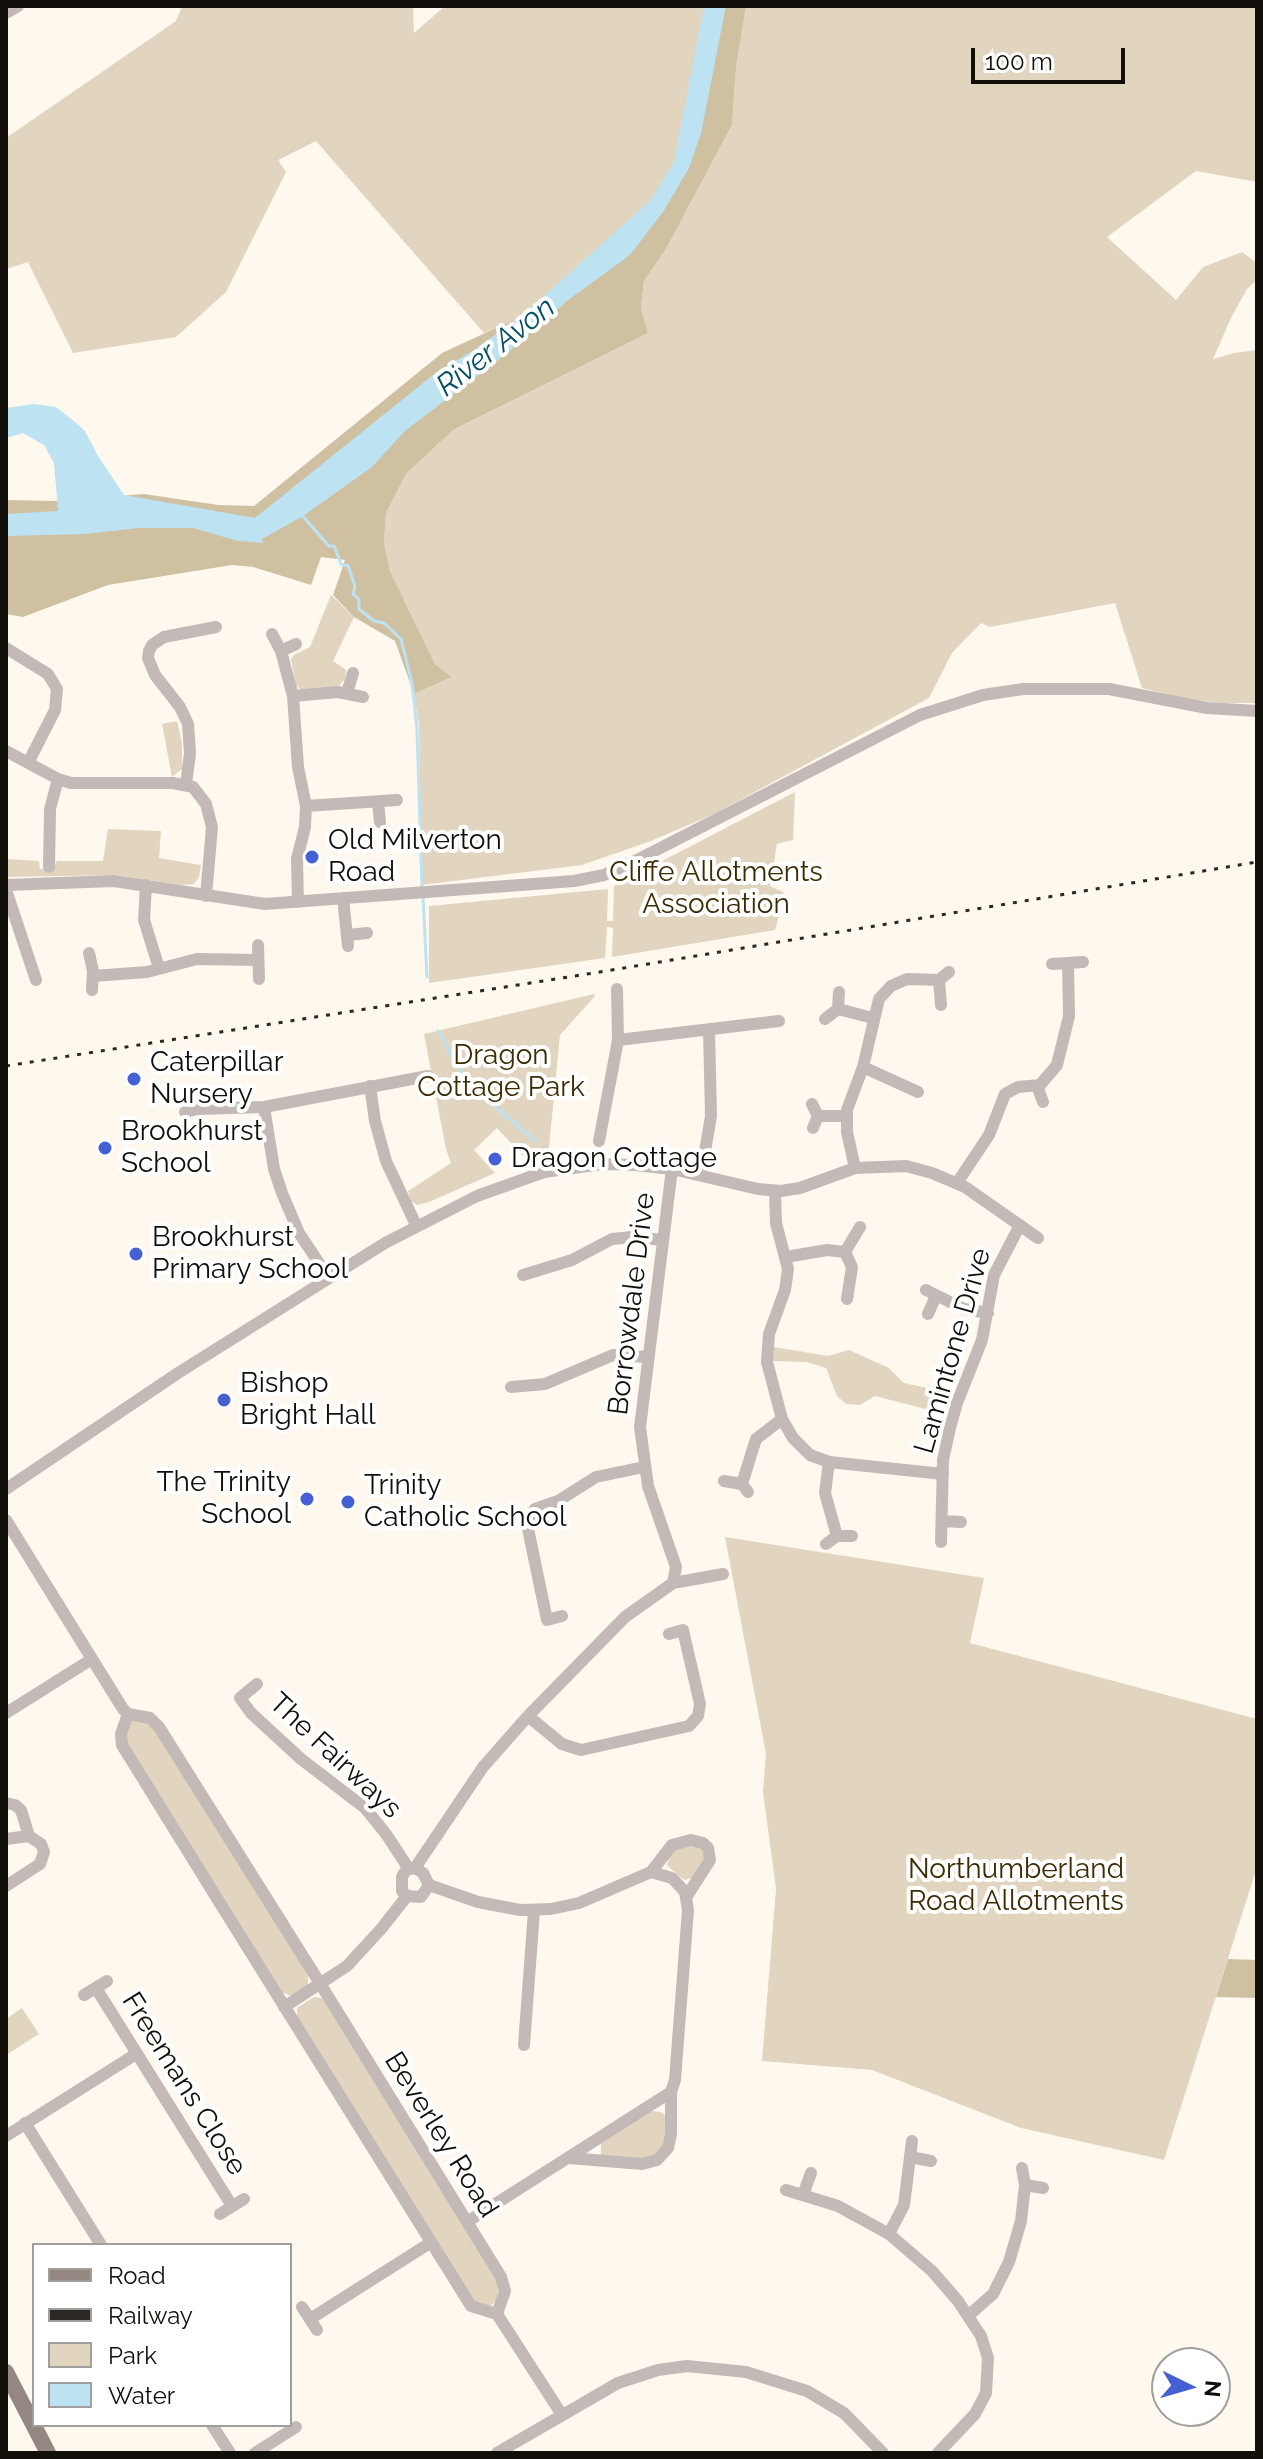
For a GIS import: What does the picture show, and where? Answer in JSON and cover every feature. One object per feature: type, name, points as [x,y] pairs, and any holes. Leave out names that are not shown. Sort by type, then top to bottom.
[{"type":"main road","points":[[6,2372],[32,2422]]},
{"type":"main road","points":[[35,2427],[48,2453]]},
{"type":"street","points":[[6,13],[18,6]]},
{"type":"street","points":[[186,784],[190,764],[190,730],[180,707],[155,675],[148,658],[149,651],[164,637],[209,633]]},
{"type":"street","points":[[272,634],[281,651],[293,696],[298,767],[306,806],[305,827],[297,859],[298,902]]},
{"type":"street","points":[[281,651],[296,644]]},
{"type":"street","points":[[6,648],[48,674],[57,689],[55,710],[28,763]]},
{"type":"street","points":[[347,693],[353,673]]},
{"type":"street","points":[[37,973],[6,888],[92,880],[146,885],[258,903],[570,882],[604,875],[678,841],[920,715],[983,695],[1034,689],[1109,689],[1207,708],[1257,711]]},
{"type":"street","points":[[293,696],[347,693],[363,697]]},
{"type":"street","points":[[6,751],[71,783],[186,784],[198,791],[211,818],[212,846],[206,896]]},
{"type":"street","points":[[53,858],[50,809],[58,779]]},
{"type":"street","points":[[306,806],[397,800]]},
{"type":"street","points":[[378,802],[380,822]]},
{"type":"street","points":[[146,885],[144,920],[159,968]]},
{"type":"street","points":[[343,898],[348,940],[367,933]]},
{"type":"street","points":[[258,945],[259,979]]},
{"type":"street","points":[[89,953],[92,990]]},
{"type":"street","points":[[93,976],[134,974],[197,959],[258,960]]},
{"type":"street","points":[[1052,964],[1083,962]]},
{"type":"street","points":[[957,1183],[989,1135],[1005,1094],[1014,1088],[1037,1086],[1053,1073],[1069,1016],[1068,963]]},
{"type":"street","points":[[855,1168],[846,1116],[863,1067],[881,994],[891,986],[913,978],[944,976],[941,1005]]},
{"type":"street","points":[[599,1141],[618,1040],[617,989]]},
{"type":"street","points":[[825,1019],[838,1009],[839,992]]},
{"type":"street","points":[[838,1009],[873,1018]]},
{"type":"street","points":[[618,1040],[779,1021]]},
{"type":"street","points":[[701,1175],[711,1116],[709,1029]]},
{"type":"street","points":[[863,1067],[918,1092]]},
{"type":"street","points":[[903,1084],[908,1070]]},
{"type":"street","points":[[185,1112],[264,1107],[428,1076]]},
{"type":"street","points":[[370,1086],[375,1121],[386,1161],[416,1225]]},
{"type":"street","points":[[1037,1086],[1043,1102]]},
{"type":"street","points":[[264,1107],[274,1169],[282,1193],[299,1233],[319,1263]]},
{"type":"street","points":[[814,1116],[846,1116]]},
{"type":"street","points":[[6,1489],[202,1358],[416,1225],[494,1189],[544,1172],[602,1164],[672,1169],[775,1191],[800,1188],[855,1168],[906,1166],[957,1183],[1038,1238]]},
{"type":"street","name":"Borrowdale Drive","points":[[672,1169],[640,1427],[644,1467],[653,1506],[676,1567],[673,1583]]},
{"type":"street","points":[[775,1191],[776,1223],[786,1257],[787,1284],[766,1348],[768,1369],[782,1419],[800,1447],[829,1462],[943,1474]]},
{"type":"street","name":"Lamintone Drive","points":[[941,1542],[943,1474],[954,1413],[980,1348],[994,1275],[1020,1225]]},
{"type":"street","points":[[845,1252],[860,1227]]},
{"type":"street","points":[[523,1275],[572,1260],[612,1239],[663,1240]]},
{"type":"street","points":[[786,1257],[827,1250],[845,1252]]},
{"type":"street","points":[[845,1252],[852,1267],[847,1299]]},
{"type":"street","points":[[928,1314],[931,1293],[964,1309],[988,1313]]},
{"type":"street","points":[[511,1387],[545,1384],[613,1355],[647,1357]]},
{"type":"street","points":[[724,1481],[745,1488],[756,1439],[782,1419]]},
{"type":"street","points":[[829,1462],[825,1493],[832,1540],[852,1536]]},
{"type":"street","points":[[562,1616],[547,1620],[527,1524],[529,1519],[535,1509],[558,1501],[596,1477],[644,1467]]},
{"type":"street","name":"Beverley Road","points":[[6,1520],[128,1714],[150,1718],[159,1727],[321,1985],[504,2285],[504,2297],[497,2314]]},
{"type":"street","points":[[942,1521],[961,1522]]},
{"type":"street","points":[[687,1896],[710,1860],[708,1848],[691,1840],[672,1845],[651,1872],[592,1899],[565,1907],[534,1911],[493,1906],[429,1885],[421,1897],[407,1896],[402,1891],[401,1881],[404,1872],[412,1868],[483,1767],[625,1617],[673,1583],[723,1574]]},
{"type":"street","points":[[528,1716],[556,1739],[581,1750],[689,1726],[698,1716],[700,1704],[683,1630],[669,1634]]},
{"type":"street","points":[[6,1713],[92,1659]]},
{"type":"street","name":"The Fairways","points":[[257,1684],[240,1698],[251,1713],[301,1759],[365,1808],[412,1868],[423,1873],[429,1885]]},
{"type":"street","points":[[128,1714],[121,1734],[122,1745],[430,2243],[471,2306],[497,2314],[562,2415]]},
{"type":"street","points":[[6,1803],[21,1810],[29,1836],[43,1847],[42,1861],[6,1886]]},
{"type":"street","points":[[6,1839],[29,1836]]},
{"type":"street","points":[[569,2158],[642,2164],[657,2160],[668,2148],[688,1910],[687,1896],[672,1878],[651,1872]]},
{"type":"street","points":[[284,2007],[321,1985],[354,1959],[407,1896]]},
{"type":"street","points":[[524,2045],[534,1911]]},
{"type":"street","name":"Freemans Close","points":[[84,1995],[101,1985],[136,2054],[238,2203],[220,2214]]},
{"type":"street","points":[[6,2136],[136,2054]]},
{"type":"street","points":[[467,2222],[671,2092]]},
{"type":"street","points":[[25,2123],[100,2243]]},
{"type":"street","points":[[889,2234],[902,2211],[912,2141]]},
{"type":"street","points":[[910,2157],[931,2161]]},
{"type":"street","points":[[968,2316],[989,2299],[1009,2262],[1021,2221],[1025,2185],[1022,2168]]},
{"type":"street","points":[[803,2195],[811,2173]]},
{"type":"street","points":[[1025,2185],[1043,2188]]},
{"type":"street","points":[[786,2190],[838,2206],[889,2234],[932,2271],[968,2316],[986,2351],[987,2388],[975,2414],[938,2453]]},
{"type":"street","points":[[302,2307],[313,2324],[430,2243]]},
{"type":"street","points":[[497,2453],[618,2383],[642,2374],[687,2366],[725,2368],[775,2379],[814,2394],[844,2413],[883,2453]]},
{"type":"street","points":[[213,2427],[230,2453]]},
{"type":"street","points":[[255,2453],[296,2427]]},
{"type":"green space","points":[[182,6],[413,6],[414,33],[445,6],[714,6],[681,163],[659,204],[530,320],[511,321],[484,333],[316,141],[278,160],[286,172],[226,292],[176,337],[73,353],[28,262],[6,269],[6,138],[176,21]]},
{"type":"green space","points":[[746,6],[1257,6],[1257,182],[1196,171],[1107,237],[1176,300],[1203,267],[1242,252],[1257,263],[1257,280],[1247,289],[1213,359],[1257,350],[1257,703],[1218,703],[1142,688],[1115,603],[990,627],[981,623],[952,653],[929,698],[714,814],[651,841],[582,865],[421,885],[419,725],[414,694],[452,677],[435,664],[390,571],[384,543],[386,513],[406,474],[453,430],[648,333],[641,308],[644,281],[666,249],[732,125],[736,68]]},
{"type":"green space","points":[[331,595],[354,617],[333,661],[346,670],[345,679],[336,689],[301,690],[296,685],[291,659],[310,647]]},
{"type":"green space","points":[[177,721],[182,743],[182,769],[172,777],[162,724]]},
{"type":"green space","name":"Cliffe Allotments Association","points":[[795,792],[793,840],[777,844],[770,886],[783,892],[784,898],[775,930],[612,957],[613,928],[607,927],[605,958],[429,983],[429,906],[608,889],[607,921],[613,921],[614,886]]},
{"type":"green space","points":[[108,829],[161,831],[159,858],[201,865],[199,877],[194,884],[181,885],[116,875],[6,877],[6,859],[39,861],[40,869],[52,869],[57,861],[103,861]]},
{"type":"green space","name":"Dragon Cottage Park","points":[[594,994],[560,1035],[548,1157],[528,1161],[497,1128],[474,1150],[495,1173],[429,1202],[417,1205],[411,1201],[408,1191],[451,1163],[424,1034]]},
{"type":"green space","points":[[774,1347],[828,1356],[849,1350],[889,1368],[904,1383],[950,1393],[945,1414],[875,1396],[860,1405],[846,1404],[837,1396],[826,1368],[807,1362],[772,1361]]},
{"type":"green space","name":"Northumberland Road Allotments","points":[[725,1537],[984,1578],[970,1643],[1257,1719],[1257,1867],[1164,2160],[1021,2128],[872,2070],[762,2061],[776,1889],[763,1792],[766,1754]]},
{"type":"green space","points":[[133,1720],[144,1720],[153,1727],[308,1972],[308,1986],[292,1996],[280,1992],[125,1741],[127,1726]]},
{"type":"green space","points":[[697,1845],[707,1856],[695,1877],[685,1880],[667,1865],[672,1850]]},
{"type":"green space","points":[[314,1997],[322,1998],[499,2285],[496,2301],[490,2306],[474,2304],[297,2017],[297,2008]]},
{"type":"green space","points":[[22,2008],[39,2034],[6,2055],[6,2019]]},
{"type":"green space","points":[[652,2111],[661,2112],[667,2117],[668,2136],[659,2154],[644,2161],[601,2155],[601,2143]]},
{"type":"shaded area","points":[[714,6],[746,6],[736,68],[732,125],[666,249],[644,281],[641,308],[648,333],[453,430],[406,474],[386,513],[384,543],[390,571],[435,664],[452,677],[414,694],[395,641],[354,617],[333,595],[345,560],[321,557],[311,585],[253,567],[232,565],[108,585],[23,617],[6,614],[6,500],[56,501],[144,494],[218,505],[254,506],[442,353],[511,321],[530,320],[624,248],[681,163]]},
{"type":"shaded area","points":[[1228,1959],[1257,1960],[1257,1998],[1216,1997]]},
{"type":"water","name":"River Avon","points":[[704,6],[726,6],[701,133],[689,168],[663,212],[630,255],[567,301],[506,354],[405,431],[372,467],[303,516],[262,539],[263,543],[238,541],[193,528],[6,536],[6,514],[58,511],[54,463],[44,445],[23,433],[6,438],[6,408],[34,404],[56,407],[85,431],[124,495],[255,518],[438,371],[474,350],[525,313],[650,201],[674,162]]},
{"type":"waterway","points":[[300,513],[329,546],[334,546],[341,564],[348,566],[355,586],[353,594],[359,599],[359,609],[374,621],[384,623],[401,639],[412,683],[417,729],[422,889]]},
{"type":"waterway","points":[[423,896],[427,977]]},
{"type":"waterway","points":[[438,1031],[472,1087],[536,1141]]},
{"type":"railway","points":[[6,1066],[606,971],[1257,862]]},
{"type":"place","name":"Old Milverton Road","points":[[312,857]]},
{"type":"place","name":"Caterpillar Nursery","points":[[134,1079]]},
{"type":"place","name":"Brookhurst School","points":[[105,1148]]},
{"type":"place","name":"Dragon Cottage","points":[[495,1159]]},
{"type":"place","name":"Brookhurst Primary School","points":[[136,1254]]},
{"type":"place","name":"Bishop Bright Hall","points":[[224,1400]]},
{"type":"place","name":"The Trinity School","points":[[307,1499]]},
{"type":"place","name":"Trinity Catholic School","points":[[348,1502]]}]
